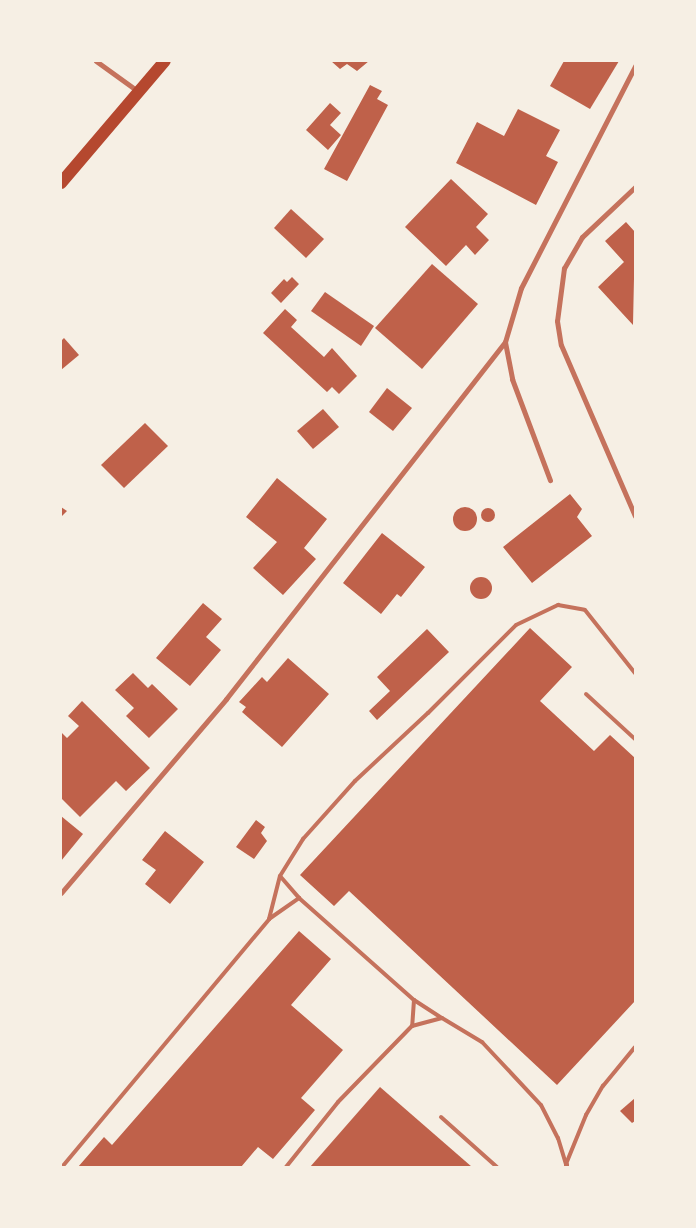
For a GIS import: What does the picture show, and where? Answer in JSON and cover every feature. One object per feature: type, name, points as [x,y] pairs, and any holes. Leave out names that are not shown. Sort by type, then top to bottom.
[{"type":"main road","points":[[61,183],[165,61]]},
{"type":"street","points":[[96,61],[139,92]]},
{"type":"street","points":[[61,893],[226,698],[505,342],[521,288],[635,66]]},
{"type":"street","points":[[635,187],[582,237],[564,268],[557,321],[564,352],[635,516]]},
{"type":"street","points":[[505,342],[512,379],[550,480]]},
{"type":"lane","points":[[269,919],[280,876],[303,839],[355,780],[428,713],[516,625],[558,605],[585,610],[635,673]]},
{"type":"lane","points":[[586,694],[635,739]]},
{"type":"lane","points":[[280,876],[299,898],[414,1000],[482,1042],[541,1105],[558,1138],[566,1165]]},
{"type":"lane","points":[[62,1167],[269,919],[299,898]]},
{"type":"lane","points":[[412,1026],[414,1000]]},
{"type":"lane","points":[[286,1167],[338,1102],[412,1026],[442,1018]]},
{"type":"lane","points":[[566,1165],[586,1115],[603,1086],[635,1047]]},
{"type":"lane","points":[[441,1117],[496,1167]]},
{"type":"building","points":[[331,61],[369,61],[357,71],[347,64],[340,69]]},
{"type":"building","points":[[564,61],[619,61],[590,109],[550,86]]},
{"type":"building","points":[[370,85],[382,91],[377,99],[388,105],[347,181],[324,169]]},
{"type":"building","points":[[330,103],[341,113],[330,125],[341,135],[328,150],[306,130]]},
{"type":"building","points":[[518,109],[560,130],[546,156],[558,162],[536,205],[456,163],[477,122],[504,136]]},
{"type":"building","points":[[451,179],[488,214],[476,227],[489,240],[475,255],[466,245],[446,266],[405,227]]},
{"type":"building","points":[[291,209],[324,239],[306,258],[274,228]]},
{"type":"building","points":[[626,222],[635,232],[633,325],[598,287],[624,262],[605,241]]},
{"type":"building","points":[[432,264],[478,304],[422,369],[375,328]]},
{"type":"building","points":[[292,277],[299,284],[281,303],[271,293],[284,279],[287,282]]},
{"type":"building","points":[[325,292],[374,326],[361,346],[311,311]]},
{"type":"building","points":[[285,309],[297,320],[291,327],[324,357],[332,348],[357,376],[339,394],[332,387],[327,392],[263,333]]},
{"type":"building","points":[[64,338],[79,355],[61,370],[61,341]]},
{"type":"building","points":[[387,388],[412,408],[393,431],[369,412]]},
{"type":"building","points":[[323,409],[339,427],[313,449],[297,431]]},
{"type":"building","points":[[145,423],[168,446],[124,488],[101,465]]},
{"type":"building","points":[[277,478],[327,519],[304,548],[316,559],[283,595],[253,568],[277,542],[246,517]]},
{"type":"building","points":[[570,494],[582,509],[577,517],[592,536],[532,583],[503,547]]},
{"type":"building","points":[[61,507],[67,511],[61,517]]},
{"type":"building","points":[[465,507],[473,511],[477,519],[473,527],[465,531],[457,527],[453,519],[457,511]]},
{"type":"building","points":[[485,508],[491,508],[495,515],[491,522],[485,522],[481,518],[481,512]]},
{"type":"building","points":[[382,533],[425,567],[401,597],[397,594],[381,614],[343,583]]},
{"type":"building","points":[[481,577],[489,580],[492,588],[489,596],[481,599],[473,596],[470,588],[473,580]]},
{"type":"building","points":[[203,603],[222,619],[206,637],[221,650],[190,686],[156,658]]},
{"type":"building","points":[[530,628],[572,667],[540,701],[594,751],[610,735],[635,758],[635,1001],[557,1085],[349,891],[334,906],[300,875]]},
{"type":"building","points":[[427,629],[449,652],[377,720],[369,711],[390,691],[377,677]]},
{"type":"building","points":[[288,658],[329,694],[282,747],[242,712],[246,707],[239,702],[262,677],[267,682]]},
{"type":"building","points":[[133,673],[148,688],[152,684],[178,709],[149,738],[126,716],[134,708],[115,690]]},
{"type":"building","points":[[82,701],[150,768],[126,791],[116,781],[80,817],[61,798],[61,732],[67,738],[79,726],[68,716]]},
{"type":"building","points":[[61,816],[83,834],[61,861]]},
{"type":"building","points":[[256,820],[265,827],[261,833],[267,841],[254,859],[236,847]]},
{"type":"building","points":[[165,831],[204,862],[170,904],[145,884],[156,870],[142,860]]},
{"type":"building","points":[[299,931],[331,959],[291,1005],[343,1050],[301,1098],[315,1110],[273,1159],[258,1147],[241,1167],[78,1167],[104,1137],[112,1145]]},
{"type":"building","points":[[380,1087],[472,1167],[310,1167]]},
{"type":"building","points":[[635,1098],[635,1121],[632,1123],[620,1111]]}]
